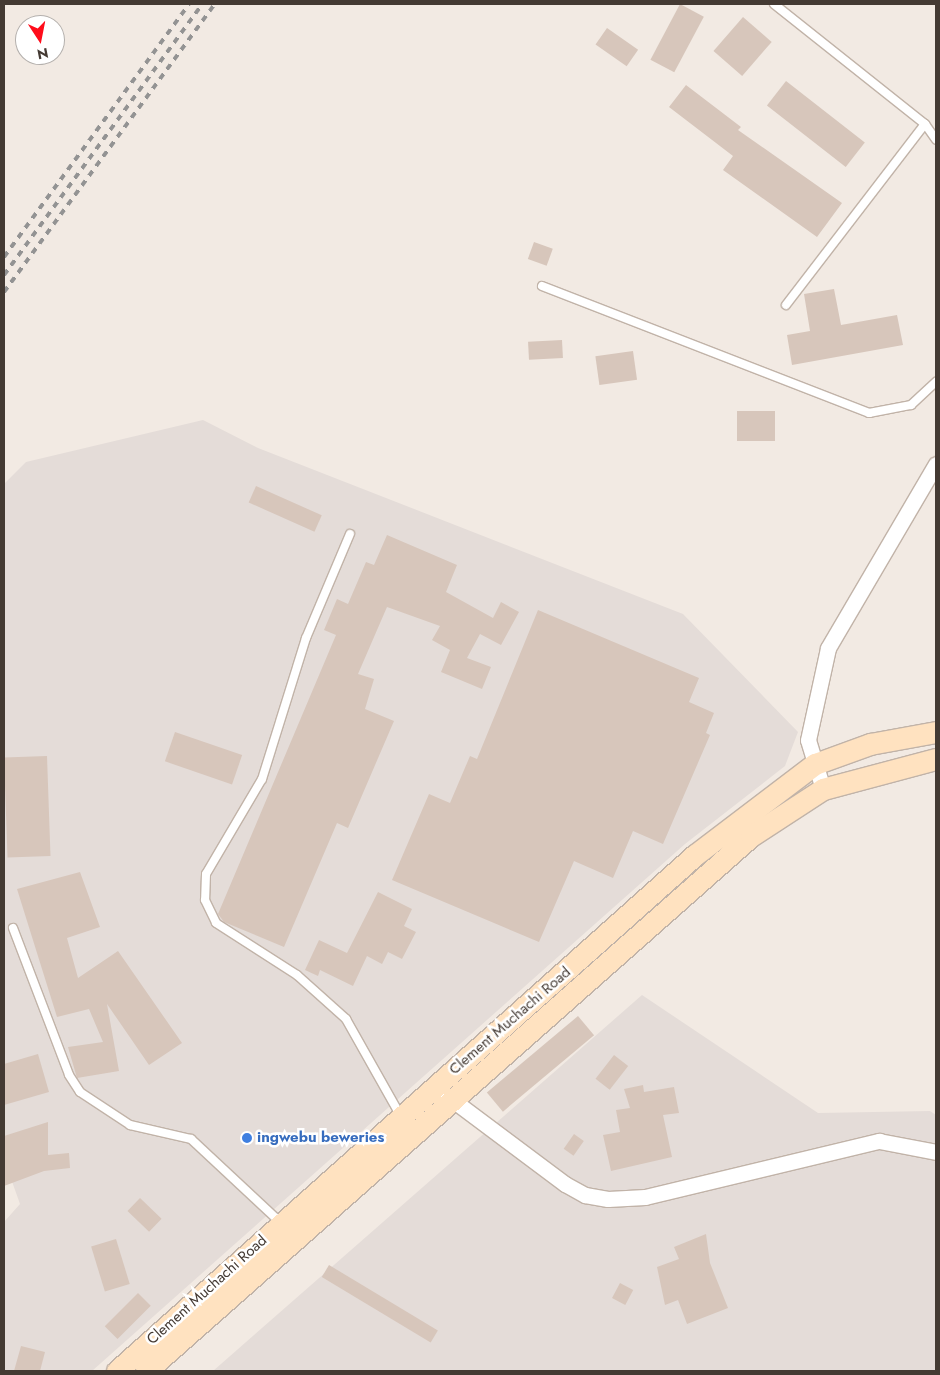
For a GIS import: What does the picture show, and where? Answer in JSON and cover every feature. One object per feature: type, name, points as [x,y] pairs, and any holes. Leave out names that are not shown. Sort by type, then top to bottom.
[{"type":"main road","name":"Clement Muchachi Road","points":[[443,1092],[695,855],[814,764],[870,744],[936,732]]},
{"type":"main road","name":"Clement Muchachi Road","points":[[118,1371],[287,1229],[443,1092],[751,836],[824,789],[936,759]]},
{"type":"main road","name":"Clement Muchachi Road","points":[[146,1371],[287,1229]]},
{"type":"street","points":[[824,789],[814,764],[808,740],[811,710],[828,648],[936,464]]},
{"type":"street","points":[[443,1092],[565,1184],[585,1195],[608,1199],[646,1197],[879,1141],[936,1152]]},
{"type":"lane","points":[[774,4],[925,124],[936,140]]},
{"type":"lane","points":[[786,305],[925,124]]},
{"type":"lane","points":[[542,286],[869,414],[911,405],[936,382]]},
{"type":"lane","points":[[350,534],[306,638],[262,779],[206,874],[205,900],[216,924],[297,975],[346,1019],[406,1124]]},
{"type":"lane","points":[[13,928],[69,1075],[80,1092],[130,1125],[191,1139],[287,1229]]},
{"type":"shaded area","points":[[203,420],[258,448],[683,614],[798,732],[785,766],[685,844],[92,1371],[4,1371],[4,1222],[20,1204],[4,1159],[4,484],[26,462]]},
{"type":"shaded area","points":[[642,995],[818,1113],[930,1111],[936,1115],[936,1371],[213,1371]]},
{"type":"building","points":[[680,4],[704,17],[674,72],[650,60]]},
{"type":"building","points":[[743,17],[772,42],[742,76],[713,51]]},
{"type":"building","points":[[607,28],[638,50],[627,66],[596,44]]},
{"type":"building","points":[[786,81],[865,143],[846,167],[767,105]]},
{"type":"building","points":[[686,85],[741,127],[738,130],[842,203],[817,237],[723,170],[733,156],[669,107]]},
{"type":"building","points":[[534,242],[553,249],[547,266],[528,259]]},
{"type":"building","points":[[834,289],[841,325],[897,315],[903,345],[792,365],[787,335],[810,331],[804,294]]},
{"type":"building","points":[[562,340],[563,358],[529,360],[528,342]]},
{"type":"building","points":[[633,351],[637,380],[599,385],[595,356]]},
{"type":"building","points":[[737,411],[775,411],[775,441],[737,441]]},
{"type":"building","points":[[256,486],[322,515],[314,532],[249,502]]},
{"type":"building","points":[[387,535],[457,565],[446,592],[493,618],[501,602],[519,612],[501,645],[480,634],[467,658],[491,667],[482,689],[441,672],[450,650],[432,640],[440,626],[387,607],[358,674],[374,679],[365,709],[394,721],[348,828],[337,823],[284,947],[224,922],[218,914],[336,635],[324,630],[337,599],[348,604],[366,562],[374,565]]},
{"type":"building","points":[[538,610],[699,678],[689,702],[714,713],[706,733],[710,735],[663,844],[633,831],[613,878],[574,861],[539,942],[392,880],[429,794],[450,803],[470,756],[477,759]]},
{"type":"building","points":[[175,732],[242,755],[232,784],[165,761]]},
{"type":"building","points":[[47,756],[50,856],[8,857],[4,758]]},
{"type":"building","points":[[80,872],[100,927],[67,938],[78,978],[118,951],[182,1043],[149,1065],[107,1004],[119,1071],[77,1078],[68,1047],[103,1042],[89,1009],[57,1017],[17,889]]},
{"type":"building","points":[[378,892],[412,909],[404,926],[416,932],[402,959],[388,952],[382,964],[367,956],[353,986],[320,970],[318,976],[305,970],[319,940],[347,953]]},
{"type":"building","points":[[578,1016],[594,1035],[503,1112],[487,1092]]},
{"type":"building","points":[[38,1054],[49,1092],[4,1105],[4,1064]]},
{"type":"building","points":[[614,1055],[628,1066],[610,1090],[596,1079]]},
{"type":"building","points":[[643,1085],[644,1092],[674,1087],[679,1113],[663,1115],[672,1157],[611,1171],[603,1135],[620,1132],[616,1110],[630,1108],[624,1089]]},
{"type":"building","points":[[48,1122],[48,1155],[69,1153],[70,1168],[44,1171],[4,1186],[4,1136]]},
{"type":"building","points":[[574,1134],[584,1141],[574,1156],[564,1149]]},
{"type":"building","points":[[140,1198],[162,1219],[149,1232],[127,1211]]},
{"type":"building","points":[[706,1234],[710,1263],[728,1308],[687,1324],[678,1300],[665,1305],[657,1267],[679,1259],[674,1247]]},
{"type":"building","points":[[116,1239],[130,1284],[105,1292],[91,1247]]},
{"type":"building","points":[[329,1265],[438,1330],[431,1342],[322,1277]]},
{"type":"building","points":[[620,1283],[633,1290],[625,1305],[612,1298]]},
{"type":"building","points":[[138,1293],[151,1306],[117,1339],[105,1326]]},
{"type":"building","points":[[21,1346],[45,1352],[40,1371],[14,1371]]},
{"type":"railway","points":[[4,257],[189,4]]},
{"type":"railway","points":[[4,275],[202,4]]},
{"type":"railway","points":[[4,292],[215,4]]},
{"type":"place","name":"ingwebu beweries","points":[[247,1138]]}]
